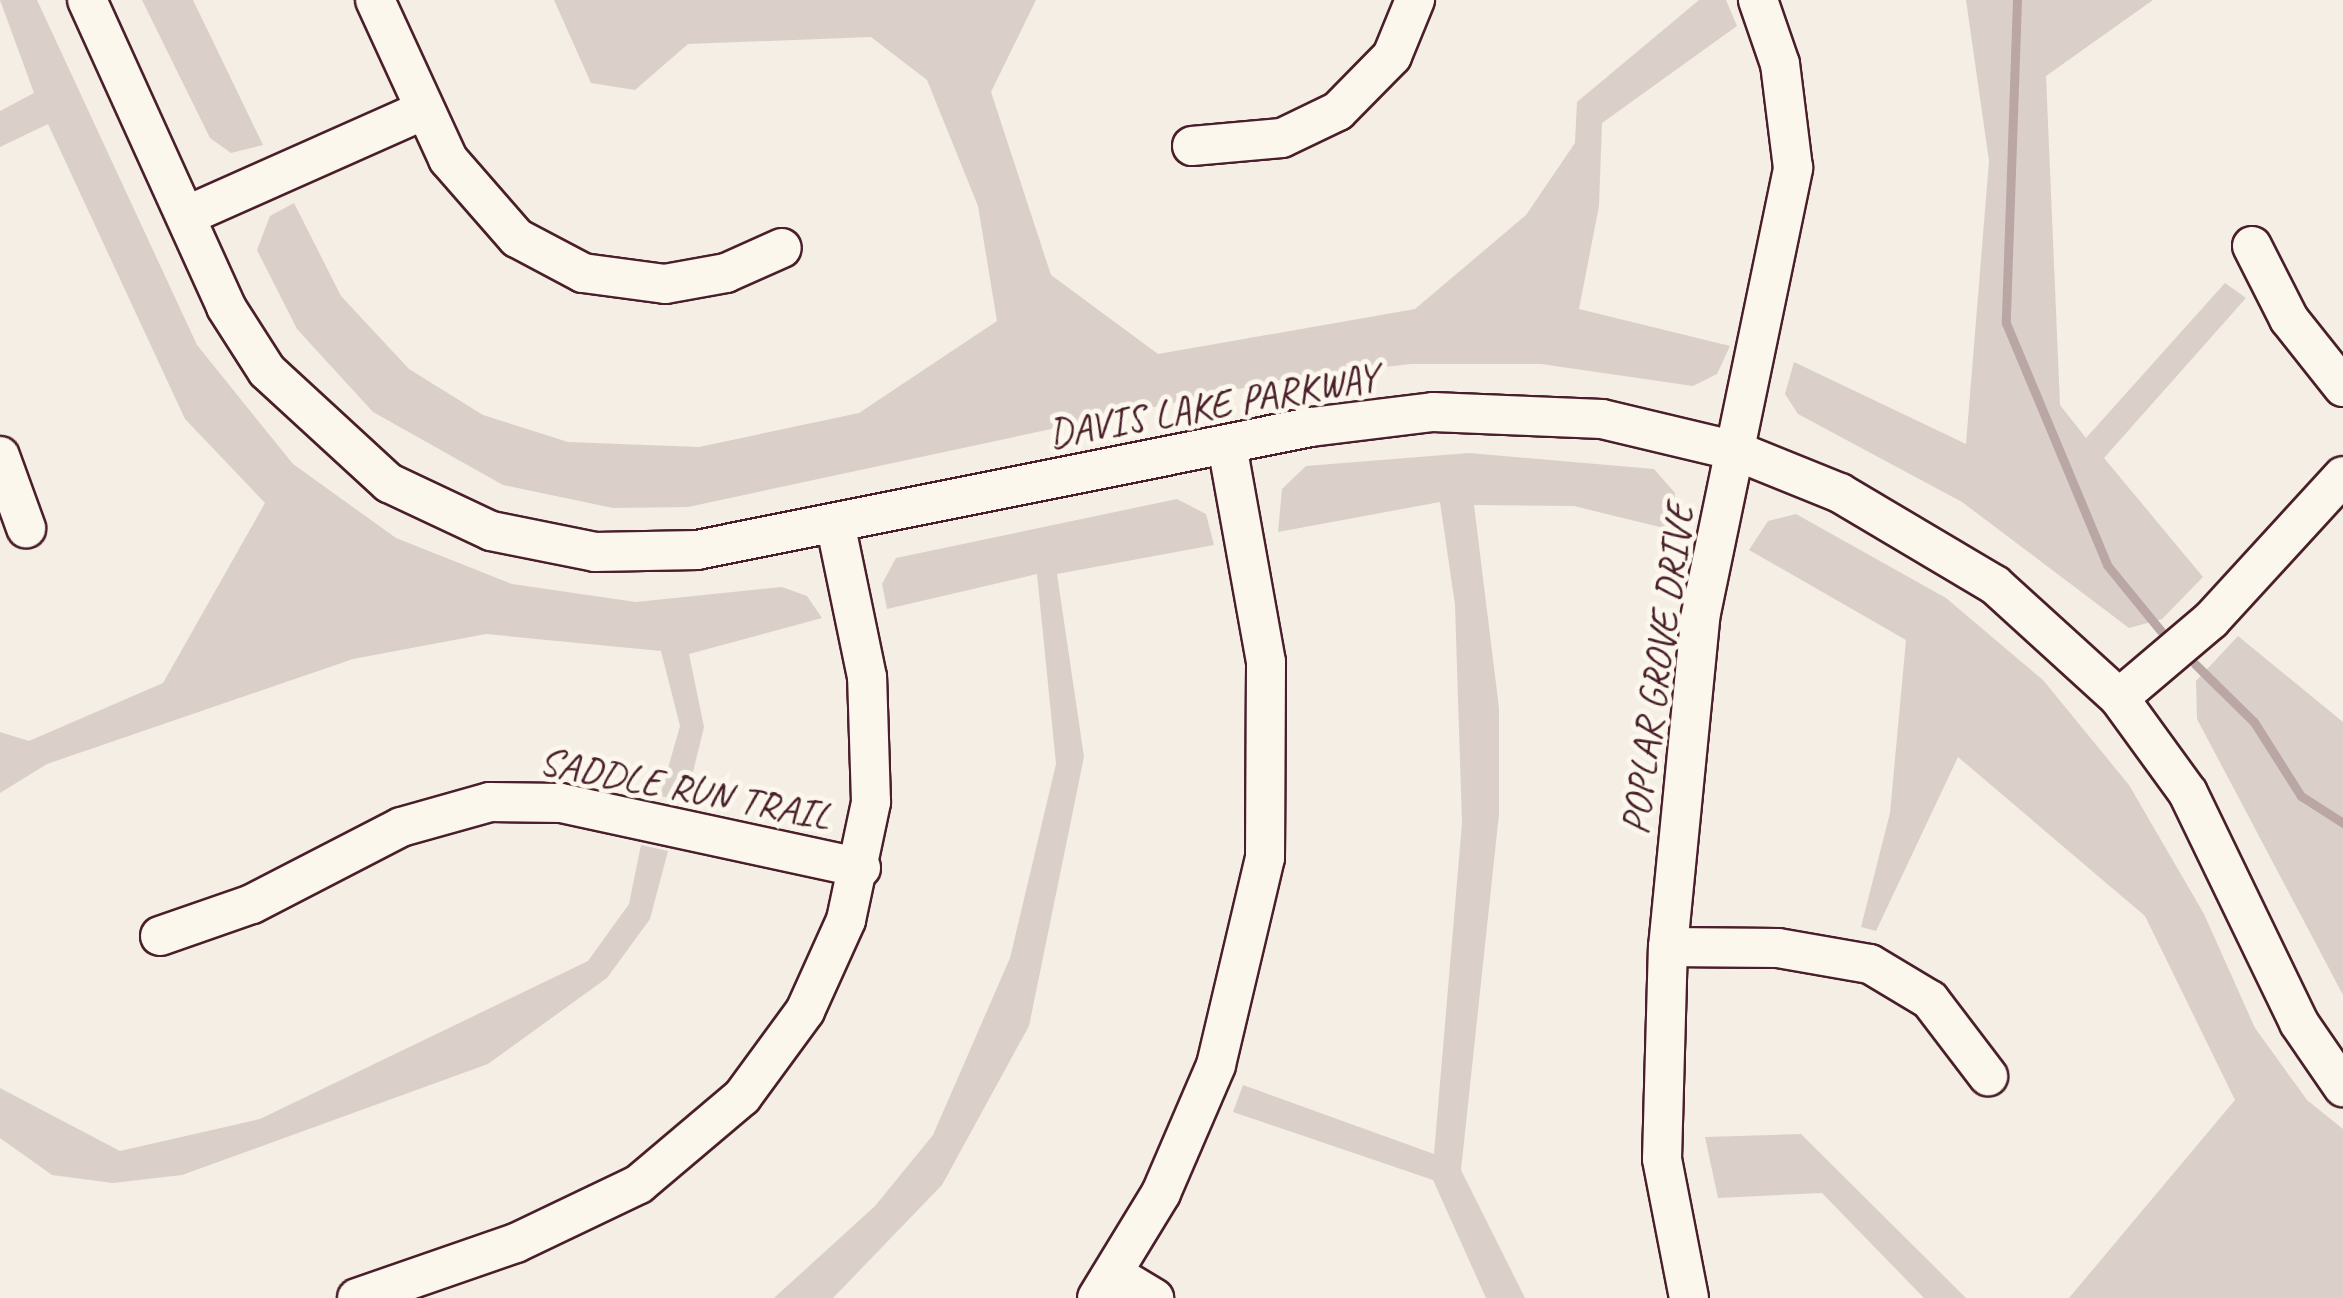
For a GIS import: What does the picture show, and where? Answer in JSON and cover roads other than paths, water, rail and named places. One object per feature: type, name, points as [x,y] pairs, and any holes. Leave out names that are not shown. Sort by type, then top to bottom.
[{"type":"street","name":"DAVIS LAKE PARKWAY","points":[[87,0],[226,307],[280,385],[344,450],[436,508],[491,531],[595,552],[697,550],[1228,445],[1433,412],[1602,419],[1736,451],[1917,533],[1995,585],[2119,698],[2204,822],[2298,1023],[2343,1087]]},
{"type":"street","points":[[374,0],[424,110],[493,217],[566,266],[665,284],[726,273],[782,248]]},
{"type":"street","points":[[1192,146],[1282,138],[1338,110],[1392,56],[1415,0]]},
{"type":"street","name":"POPLAR GROVE DRIVE","points":[[1689,1298],[1662,1159],[1668,948],[1700,618],[1793,168],[1780,64],[1758,0]]},
{"type":"street","points":[[186,216],[424,110]]},
{"type":"street","points":[[2252,246],[2289,319],[2343,387]]},
{"type":"street","points":[[1154,1298],[1106,1286],[1216,1065],[1265,858],[1266,662],[1228,445]]},
{"type":"street","points":[[0,456],[26,528]]},
{"type":"street","points":[[2119,698],[2211,620],[2343,476]]},
{"type":"street","points":[[357,1298],[594,1210],[694,1143],[805,1011],[861,868],[872,745],[835,523]]},
{"type":"street","name":"SADDLE RUN TRAIL","points":[[160,936],[252,904],[401,827],[490,802],[562,803],[861,868]]},
{"type":"street","points":[[1668,948],[1778,948],[1870,964],[1930,1000],[1988,1076]]},
{"type":"waterway","points":[[2017,0],[2006,323],[2107,565],[2161,631]]},
{"type":"waterway","points":[[2195,664],[2254,722],[2301,796],[2343,823]]}]
